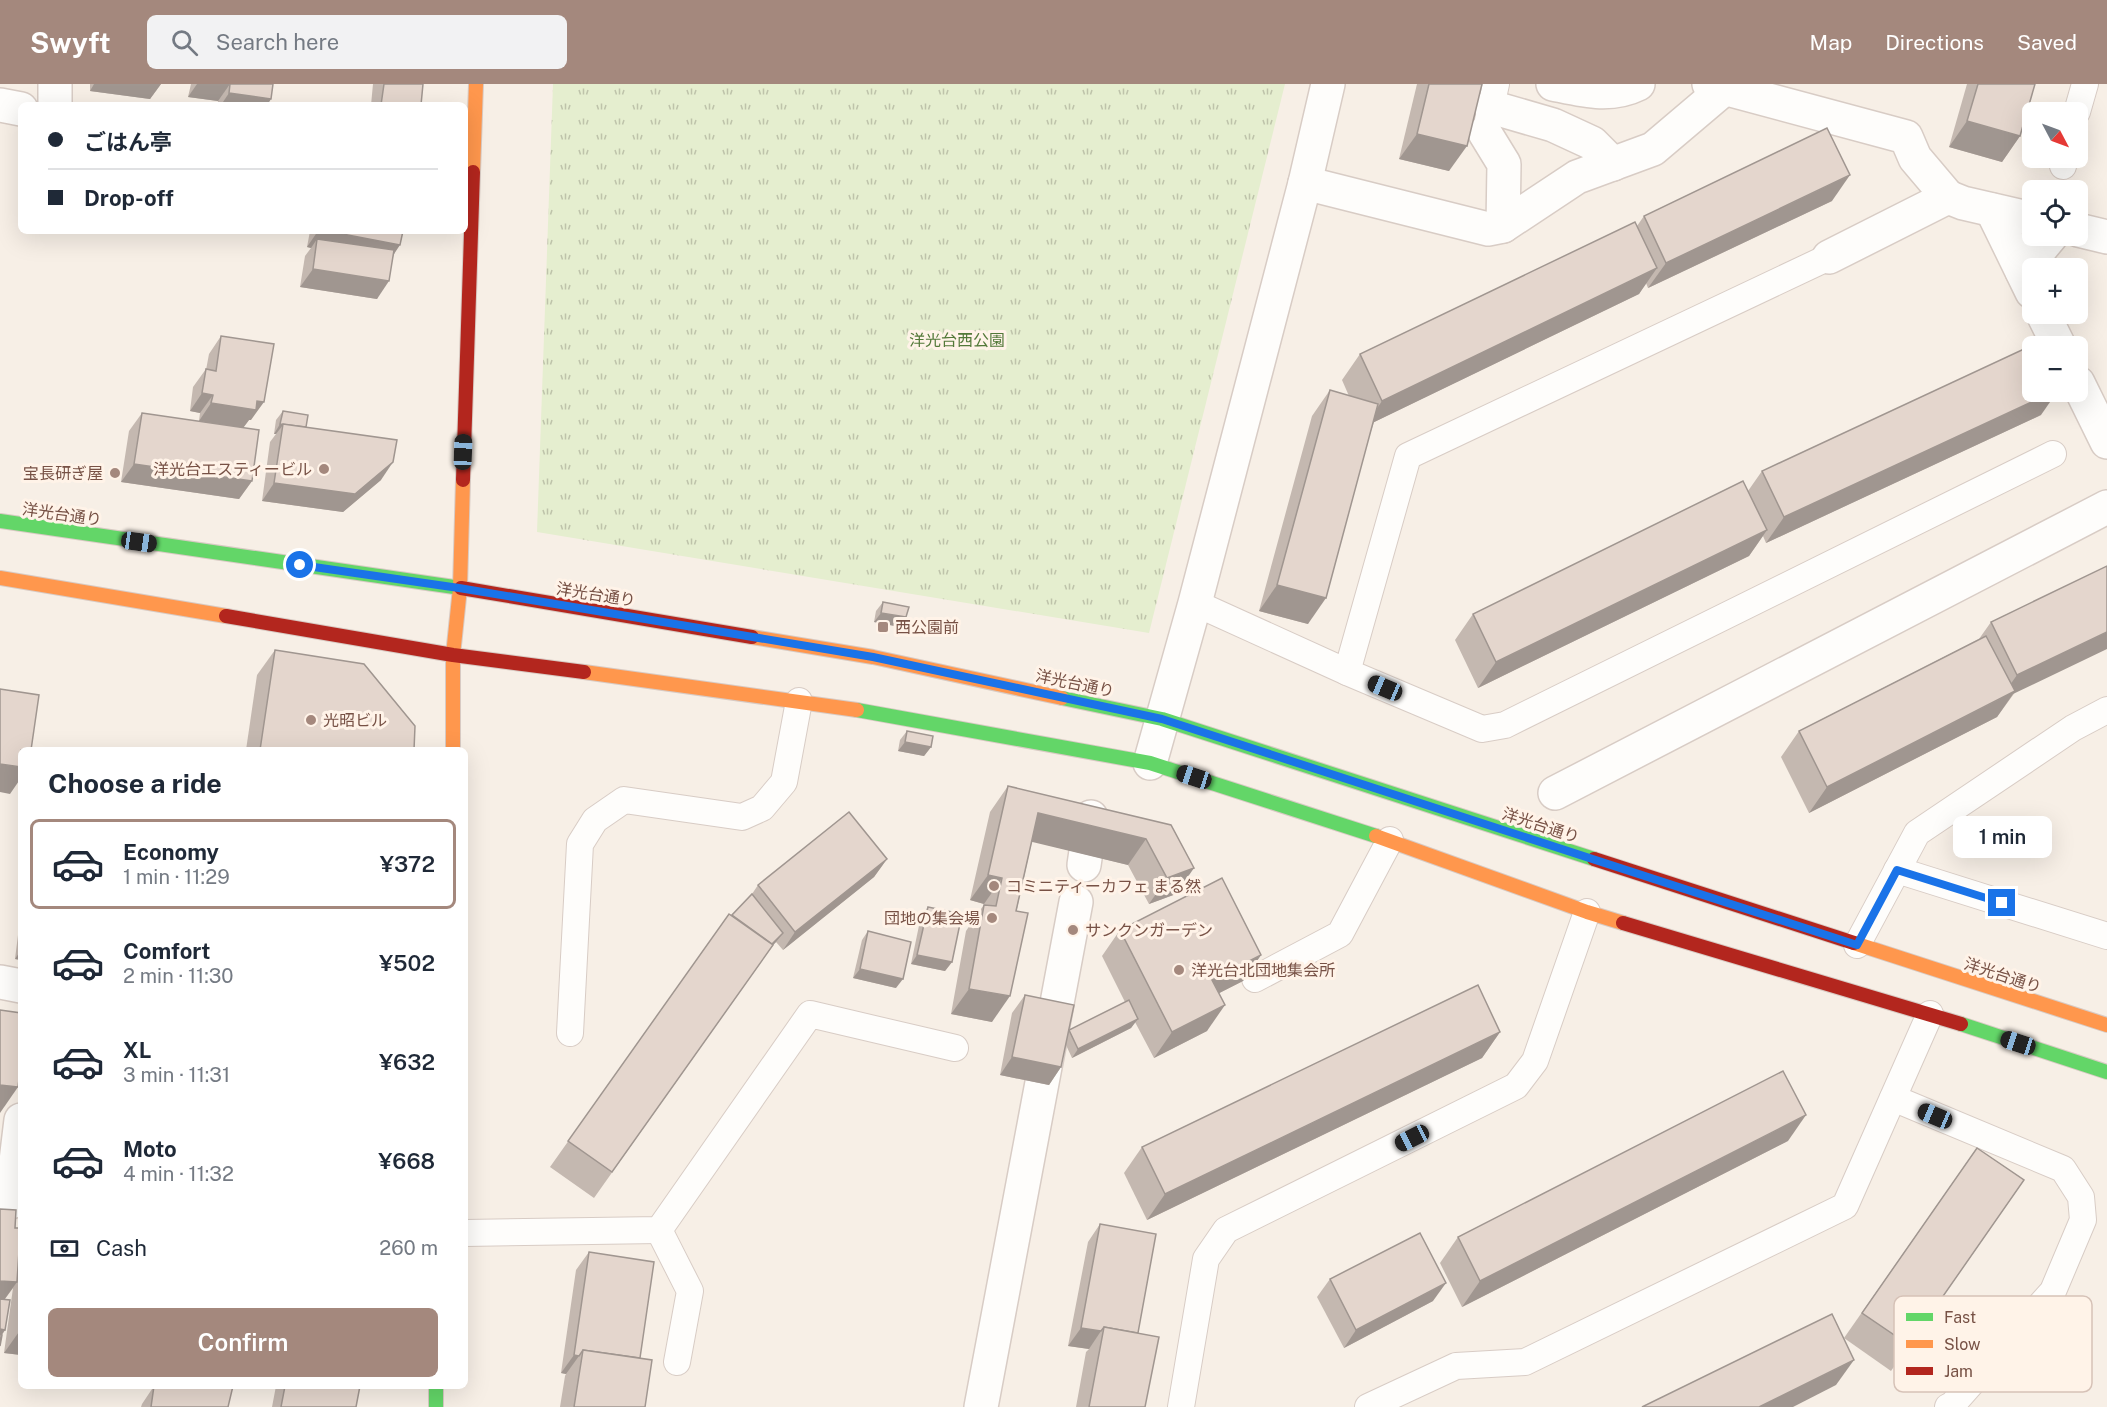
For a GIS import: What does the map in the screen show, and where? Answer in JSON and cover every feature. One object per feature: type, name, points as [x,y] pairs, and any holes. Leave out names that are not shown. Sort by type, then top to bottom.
[{"type":"street","points":[[54,102],[55,84]]},
{"type":"street","points":[[468,214],[476,84]]},
{"type":"street","points":[[1150,763],[1195,603],[1305,183],[1328,84]]},
{"type":"street","points":[[1553,84],[1597,93],[1626,90],[1638,84]]},
{"type":"street","points":[[1305,183],[1488,230],[1503,226],[1577,177],[1653,149],[1717,86],[1906,137],[1915,158],[1948,197],[2022,217]]},
{"type":"street","points":[[0,105],[18,108]]},
{"type":"street","points":[[1503,226],[1504,164],[1490,108],[1552,125],[1592,143],[1613,164]]},
{"type":"street","points":[[1829,257],[1948,197]]},
{"type":"street","points":[[1992,210],[2022,272]]},
{"type":"street","points":[[2088,232],[2107,237]]},
{"type":"street","points":[[453,747],[453,655],[459,588],[468,234]]},
{"type":"street","points":[[2087,402],[2107,442]]},
{"type":"street","points":[[1555,794],[2107,507]]},
{"type":"street","name":"洋光台通り","points":[[0,522],[459,588],[873,657],[1162,719],[2107,1026]]},
{"type":"street","points":[[0,578],[453,655],[799,701],[1150,763],[1390,840],[1587,912],[1930,1014],[2107,1072]]},
{"type":"street","points":[[1084,865],[1091,817]]},
{"type":"street","points":[[981,1407],[1076,902]]},
{"type":"street","points":[[0,982],[18,985]]},
{"type":"street","points":[[0,1200],[11,1202],[18,1145]]},
{"type":"street","points":[[436,1389],[436,1407]]},
{"type":"lane","points":[[2080,102],[2085,84]]},
{"type":"lane","points":[[1347,672],[1408,456],[1829,257]]},
{"type":"lane","points":[[1195,603],[1347,672],[1482,729],[1505,725],[2052,454]]},
{"type":"lane","points":[[570,1033],[580,844],[595,820],[624,800],[742,817],[762,808],[784,782],[799,701]]},
{"type":"lane","points":[[1857,945],[1917,833],[2073,728],[2107,710]]},
{"type":"lane","points":[[1255,979],[1340,934],[1390,840]]},
{"type":"lane","points":[[1897,870],[2107,936]]},
{"type":"lane","points":[[1181,1407],[1206,1259],[1226,1230],[1516,1086],[1535,1061],[1587,912]]},
{"type":"lane","points":[[659,1230],[810,1014],[955,1048]]},
{"type":"lane","points":[[1368,1407],[1456,1366],[1525,1362],[1845,1206],[1930,1014]]},
{"type":"lane","points":[[1893,1098],[2063,1169],[2081,1197],[2084,1221],[2053,1291],[2049,1296]]},
{"type":"lane","points":[[468,1233],[659,1230]]},
{"type":"lane","points":[[659,1230],[690,1291],[677,1362]]},
{"type":"lane","points":[[1948,1407],[1964,1392]]},
{"type":"green space","name":"洋光台西公園","points":[[553,84],[1285,84],[1149,633],[537,532]]},
{"type":"building","points":[[230,84],[273,84],[271,99],[229,93]]},
{"type":"building","points":[[384,84],[423,84],[421,102],[381,102]]},
{"type":"building","points":[[1429,84],[1482,84],[1467,146],[1417,134]]},
{"type":"building","points":[[1978,84],[2035,84],[2030,102],[2022,102],[2020,136],[1967,121]]},
{"type":"building","points":[[1827,128],[1850,175],[1666,263],[1644,216]]},
{"type":"building","points":[[1635,222],[1657,268],[1382,401],[1360,354]]},
{"type":"building","points":[[343,234],[402,234],[400,245]]},
{"type":"building","points":[[317,239],[394,250],[389,281],[313,269]]},
{"type":"building","points":[[221,336],[274,344],[264,402],[257,401],[256,410],[211,403],[213,395],[202,393],[206,369],[216,371]]},
{"type":"building","points":[[2022,350],[2022,402],[2031,402],[1784,517],[1762,471]]},
{"type":"building","points":[[1330,390],[1378,404],[1326,598],[1277,585]]},
{"type":"building","points":[[283,411],[308,415],[306,427],[280,424]]},
{"type":"building","points":[[142,413],[259,430],[252,481],[134,464]]},
{"type":"building","name":"洋光台エスティービル","points":[[283,424],[397,440],[393,462],[355,494],[274,483]]},
{"type":"building","points":[[1743,481],[1767,530],[1496,662],[1473,614]]},
{"type":"building","points":[[2107,566],[2107,632],[2017,675],[1991,622]]},
{"type":"building","points":[[883,602],[909,607],[906,617],[881,613]]},
{"type":"building","points":[[1986,636],[2015,691],[1827,787],[1799,731]]},
{"type":"building","points":[[275,650],[364,664],[415,726],[414,747],[260,747]]},
{"type":"building","points":[[0,689],[39,695],[31,747],[18,747],[18,767],[0,764]]},
{"type":"building","points":[[907,731],[933,736],[931,747],[905,742]]},
{"type":"building","points":[[1008,786],[1171,825],[1194,868],[1167,878],[1146,839],[1038,813],[1016,911],[1028,913],[1010,996],[969,989],[984,905],[996,906],[1002,878],[988,875]]},
{"type":"building","points":[[849,812],[887,859],[795,932],[758,885]]},
{"type":"building","points":[[1222,878],[1261,955],[1212,980],[1225,1005],[1172,1032],[1120,930]]},
{"type":"building","points":[[752,894],[783,933],[772,944],[732,915]]},
{"type":"building","points":[[928,907],[962,914],[952,962],[917,955]]},
{"type":"building","points":[[729,914],[773,945],[612,1172],[568,1141]]},
{"type":"building","points":[[868,931],[911,942],[903,979],[860,969]]},
{"type":"building","points":[[1478,985],[1500,1032],[1165,1194],[1142,1147]]},
{"type":"building","points":[[1025,995],[1074,1005],[1061,1067],[1012,1057]]},
{"type":"building","points":[[1129,1000],[1138,1019],[1078,1049],[1069,1030]]},
{"type":"building","points":[[0,1010],[18,1013],[18,1087],[0,1085]]},
{"type":"building","points":[[1783,1071],[1806,1115],[1480,1281],[1458,1237]]},
{"type":"building","points":[[1977,1148],[2024,1180],[1943,1296],[1894,1296],[1894,1335],[1862,1313]]},
{"type":"building","points":[[0,1209],[16,1210],[17,1282],[0,1281]]},
{"type":"building","points":[[1100,1224],[1156,1234],[1138,1333],[1104,1327],[1101,1331],[1081,1328]]},
{"type":"building","points":[[1420,1233],[1446,1283],[1356,1330],[1330,1279]]},
{"type":"building","points":[[589,1252],[654,1262],[640,1358],[583,1350],[579,1356],[574,1355]]},
{"type":"building","points":[[0,1299],[10,1300],[5,1330],[0,1329]]},
{"type":"building","points":[[1832,1314],[1854,1360],[1759,1407],[1642,1407]]},
{"type":"building","points":[[1104,1327],[1159,1337],[1145,1407],[1089,1407]]},
{"type":"building","points":[[583,1350],[652,1360],[645,1407],[574,1407]]},
{"type":"building","points":[[154,1389],[232,1389],[228,1407],[151,1407]]},
{"type":"building","points":[[284,1389],[359,1389],[356,1407],[281,1407]]},
{"type":"traffic: fast","points":[[0,521],[461,588]]},
{"type":"traffic: fast","points":[[1062,698],[1162,719],[1594,859]]},
{"type":"traffic: fast","points":[[857,710],[1150,763],[1376,836]]},
{"type":"traffic: fast","points":[[1961,1024],[2107,1072]]},
{"type":"traffic: fast","points":[[436,1389],[436,1407]]},
{"type":"traffic: slow","points":[[473,172],[476,84]]},
{"type":"traffic: slow","points":[[453,747],[453,655],[460,588],[463,480]]},
{"type":"traffic: slow","points":[[0,578],[226,616]]},
{"type":"traffic: slow","points":[[752,637],[873,657],[1062,698]]},
{"type":"traffic: slow","points":[[584,672],[857,710]]},
{"type":"traffic: slow","points":[[1376,836],[1623,923]]},
{"type":"traffic: slow","points":[[1854,943],[2107,1025]]},
{"type":"traffic: jam","points":[[463,480],[473,172]]},
{"type":"traffic: jam","points":[[461,588],[752,637]]},
{"type":"traffic: jam","points":[[226,616],[453,655],[584,672]]},
{"type":"traffic: jam","points":[[1594,859],[1854,943]]},
{"type":"traffic: jam","points":[[1623,923],[1961,1024]]},
{"type":"place","name":"洋光台エスティービル","points":[[324,469]]},
{"type":"place","name":"宝長研ぎ屋","points":[[115,473]]},
{"type":"place","name":"西公園前","points":[[883,627]]},
{"type":"place","name":"光昭ビル","points":[[311,720]]},
{"type":"place","name":"コミニティーカフェ まる然","points":[[994,886]]},
{"type":"place","name":"団地の集会場","points":[[992,918]]},
{"type":"place","name":"サンクンガーデン","points":[[1073,930]]},
{"type":"place","name":"洋光台北団地集会所","points":[[1179,970]]},
{"type":"route","points":[[300,565],[459,588],[873,657],[1162,719],[1857,945],[1897,870],[2002,903]]}]
